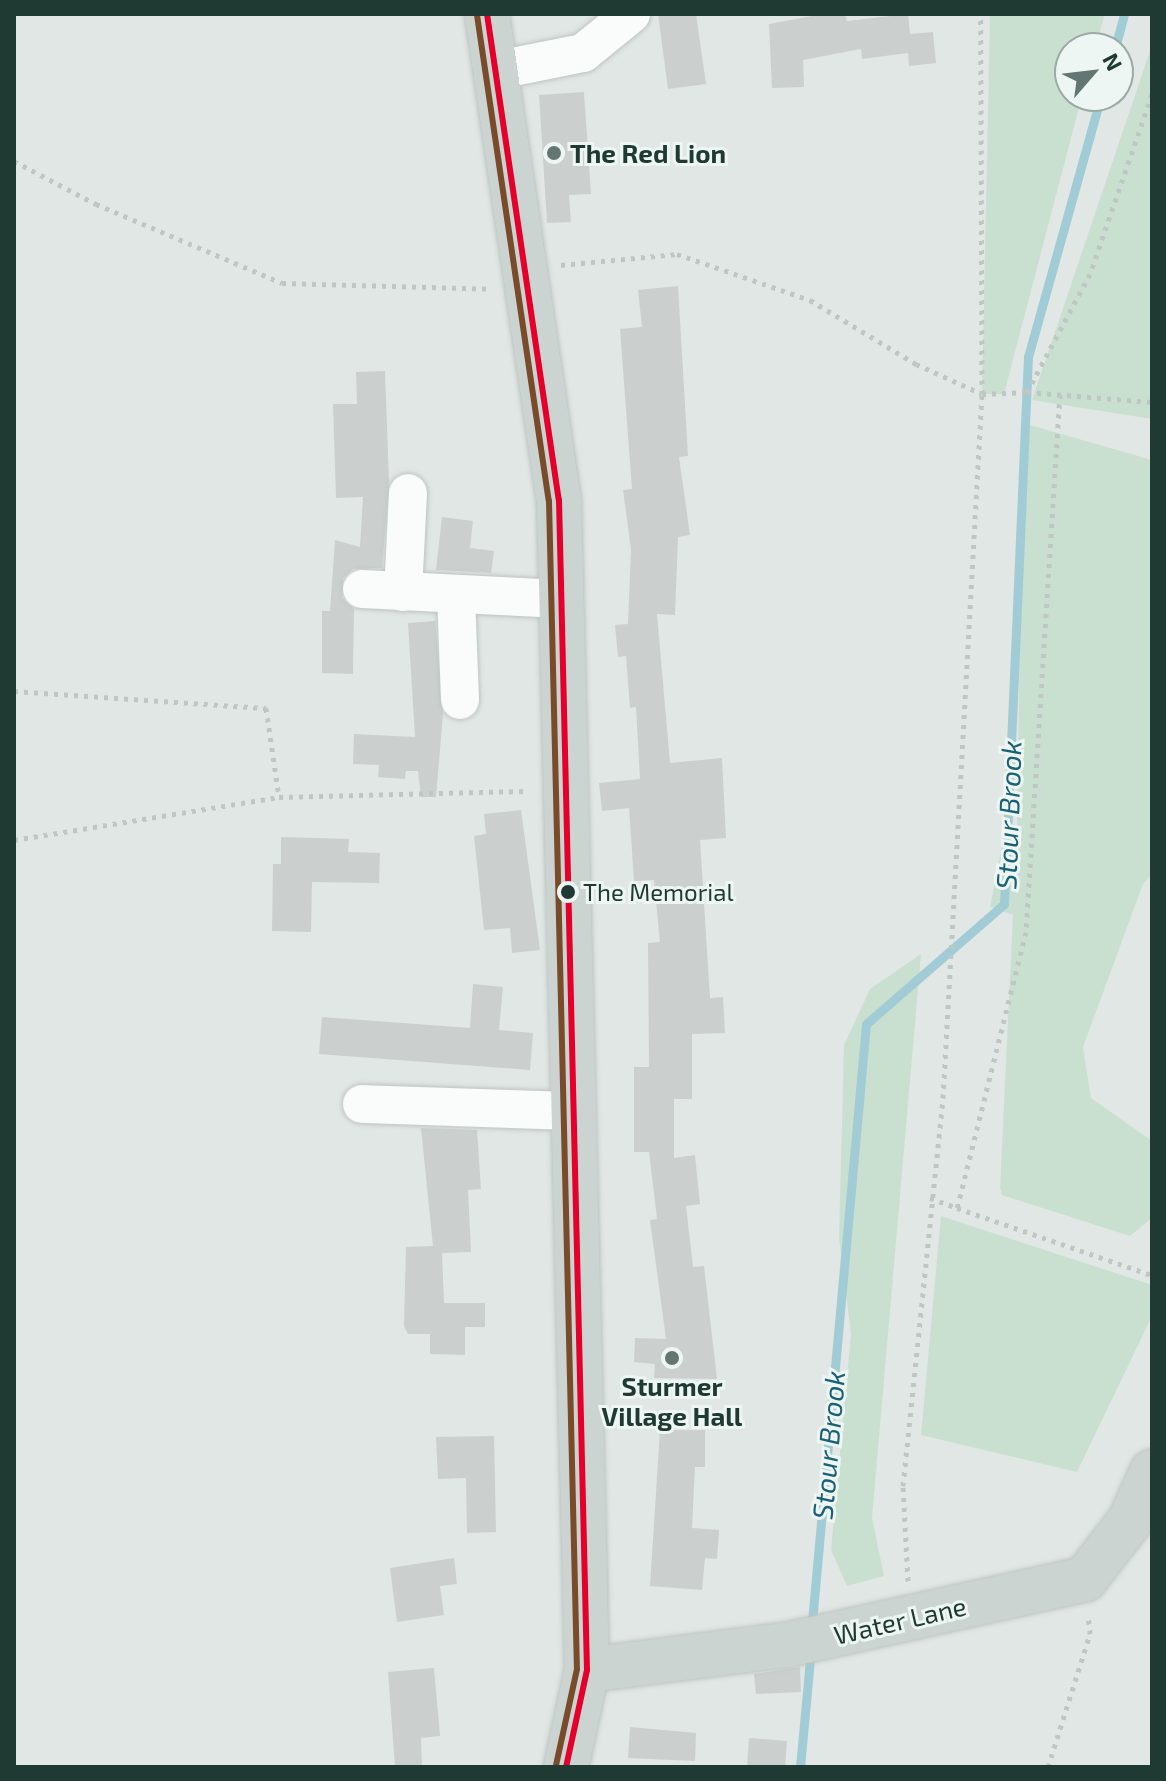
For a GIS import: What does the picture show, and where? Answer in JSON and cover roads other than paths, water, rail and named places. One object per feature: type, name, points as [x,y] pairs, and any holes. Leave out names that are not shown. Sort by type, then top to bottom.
[{"type":"main road","points":[[487,14],[498,70],[559,500],[587,1670],[566,1767]]},
{"type":"main road","name":"Water Lane","points":[[587,1670],[786,1645],[1085,1579],[1130,1521],[1152,1472]]},
{"type":"street","points":[[498,70],[583,53],[631,14]]},
{"type":"street","points":[[403,592],[408,493]]},
{"type":"street","points":[[362,589],[561,599]]},
{"type":"street","points":[[456,595],[460,700]]},
{"type":"street","points":[[362,1104],[574,1111]]},
{"type":"waterway","name":"Stour Brook","points":[[1119,32],[1124,14]]},
{"type":"waterway","name":"Stour Brook","points":[[812,1622],[866,1024],[1004,904],[1028,357],[1097,112]]},
{"type":"waterway","name":"Stour Brook","points":[[800,1767],[810,1660]]},
{"type":"place","name":"The Red Lion","points":[[554,153]]},
{"type":"place","name":"The Memorial","points":[[568,892]]},
{"type":"place","name":"Sturmer Village Hall","points":[[672,1358]]}]
